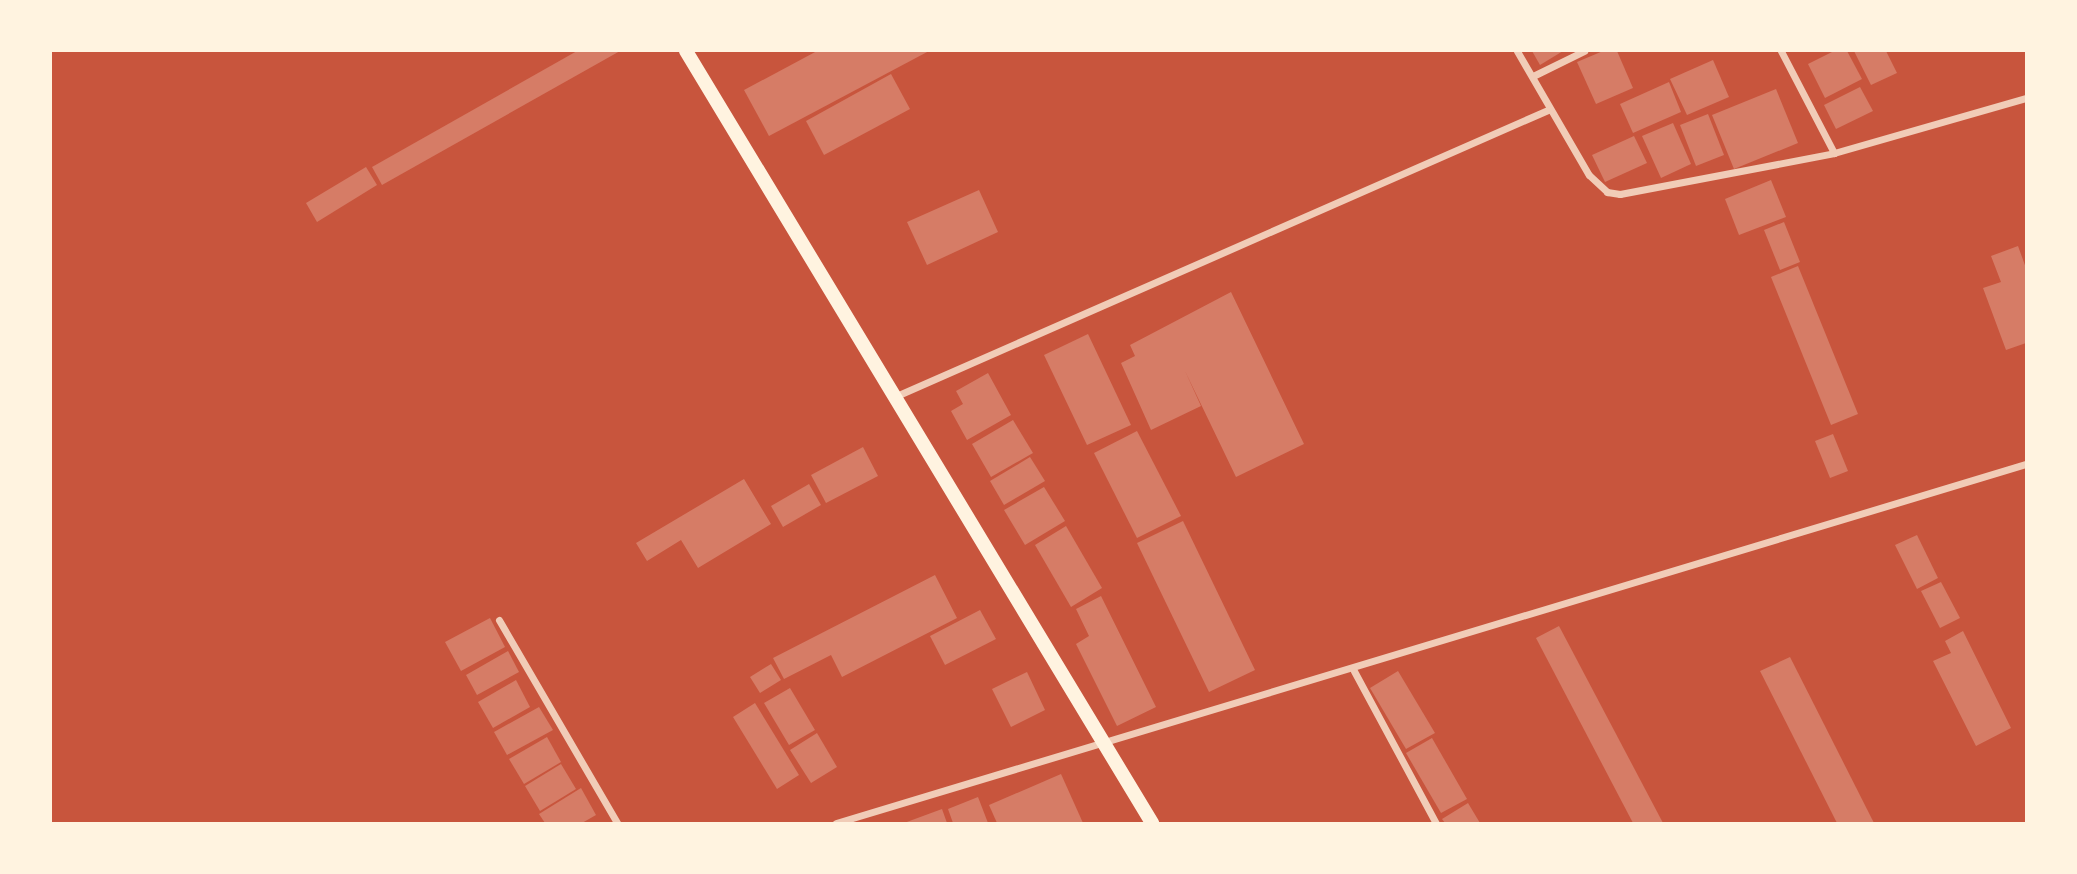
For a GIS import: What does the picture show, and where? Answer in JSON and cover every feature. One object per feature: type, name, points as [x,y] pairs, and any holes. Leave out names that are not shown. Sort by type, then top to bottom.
[{"type":"main road","points":[[686,51],[1152,823]]},
{"type":"street","points":[[1517,51],[1589,175],[1607,192],[1620,194],[1833,153],[2026,99]]},
{"type":"street","points":[[1533,76],[1584,51]]},
{"type":"street","points":[[1781,51],[1833,153]]},
{"type":"street","points":[[893,397],[1550,108]]},
{"type":"street","points":[[836,823],[1354,671],[2026,464]]},
{"type":"street","points":[[499,620],[617,823]]},
{"type":"street","points":[[1354,671],[1436,823]]},
{"type":"building","points":[[577,51],[620,51],[382,185],[372,167]]},
{"type":"building","points":[[817,51],[929,51],[769,136],[744,90]]},
{"type":"building","points":[[1532,51],[1563,51],[1540,65]]},
{"type":"building","points":[[1603,51],[1617,51],[1633,88],[1596,104],[1577,62]]},
{"type":"building","points":[[1834,51],[1847,51],[1862,79],[1825,98],[1808,64]]},
{"type":"building","points":[[1854,51],[1886,51],[1897,73],[1871,85]]},
{"type":"building","points":[[1713,60],[1729,97],[1687,115],[1670,79]]},
{"type":"building","points":[[891,74],[910,109],[824,155],[806,121]]},
{"type":"building","points":[[1669,82],[1681,112],[1633,133],[1620,104]]},
{"type":"building","points":[[1860,87],[1873,111],[1836,129],[1824,105]]},
{"type":"building","points":[[1776,89],[1798,143],[1734,169],[1712,115]]},
{"type":"building","points":[[1708,114],[1724,155],[1696,166],[1680,125]]},
{"type":"building","points":[[1673,123],[1691,164],[1661,178],[1642,136]]},
{"type":"building","points":[[1634,136],[1647,163],[1605,182],[1592,155]]},
{"type":"building","points":[[366,167],[377,185],[317,222],[306,203]]},
{"type":"building","points":[[1771,180],[1786,217],[1739,235],[1725,199]]},
{"type":"building","points":[[979,190],[998,232],[927,265],[907,222]]},
{"type":"building","points":[[1784,222],[1800,262],[1780,270],[1764,230]]},
{"type":"building","points":[[2018,246],[2026,268],[2026,343],[2006,350],[1983,288],[2001,282],[1991,256]]},
{"type":"building","points":[[1798,266],[1858,414],[1831,425],[1771,277]]},
{"type":"building","points":[[1231,292],[1304,444],[1236,477],[1185,371],[1201,406],[1151,430],[1121,363],[1135,356],[1130,345]]},
{"type":"building","points":[[1088,334],[1131,425],[1087,445],[1044,355]]},
{"type":"building","points":[[988,373],[1011,415],[967,440],[951,411],[963,404],[956,391]]},
{"type":"building","points":[[1013,420],[1033,453],[991,477],[972,444]]},
{"type":"building","points":[[1137,431],[1181,516],[1137,538],[1094,453]]},
{"type":"building","points":[[1833,434],[1848,471],[1830,478],[1815,441]]},
{"type":"building","points":[[863,447],[878,476],[826,503],[811,475]]},
{"type":"building","points":[[1030,457],[1045,481],[1004,505],[990,481]]},
{"type":"building","points":[[744,479],[771,524],[698,568],[681,540],[647,561],[636,543]]},
{"type":"building","points":[[809,484],[821,505],[783,527],[771,506]]},
{"type":"building","points":[[1044,487],[1065,521],[1025,545],[1004,510]]},
{"type":"building","points":[[1183,521],[1255,670],[1209,692],[1137,543]]},
{"type":"building","points":[[1066,526],[1102,588],[1071,607],[1035,545]]},
{"type":"building","points":[[1917,535],[1938,578],[1917,589],[1895,545]]},
{"type":"building","points":[[935,575],[957,618],[842,677],[831,655],[784,679],[773,658]]},
{"type":"building","points":[[1941,582],[1960,618],[1940,628],[1921,591]]},
{"type":"building","points":[[1101,596],[1156,707],[1117,726],[1076,644],[1089,636],[1076,609]]},
{"type":"building","points":[[980,610],[996,639],[945,665],[930,636]]},
{"type":"building","points":[[490,618],[505,647],[461,671],[445,642]]},
{"type":"building","points":[[1559,626],[1663,823],[1633,823],[1536,638]]},
{"type":"building","points":[[1963,631],[2011,728],[1976,746],[1933,661],[1951,653],[1945,641]]},
{"type":"building","points":[[508,651],[519,672],[477,695],[466,675]]},
{"type":"building","points":[[1790,657],[1874,823],[1837,823],[1760,671]]},
{"type":"building","points":[[771,664],[781,680],[760,693],[750,677]]},
{"type":"building","points":[[1398,671],[1435,733],[1406,749],[1370,688]]},
{"type":"building","points":[[1027,672],[1045,710],[1011,727],[992,689]]},
{"type":"building","points":[[516,680],[530,707],[493,728],[478,702]]},
{"type":"building","points":[[790,688],[815,730],[789,745],[764,703]]},
{"type":"building","points":[[755,703],[799,775],[777,789],[733,717]]},
{"type":"building","points":[[539,707],[553,730],[507,755],[494,732]]},
{"type":"building","points":[[817,733],[837,767],[811,783],[790,750]]},
{"type":"building","points":[[547,737],[561,762],[524,784],[509,759]]},
{"type":"building","points":[[1432,738],[1467,799],[1441,813],[1406,753]]},
{"type":"building","points":[[561,764],[576,789],[540,811],[525,786]]},
{"type":"building","points":[[1061,774],[1083,823],[997,823],[989,805]]},
{"type":"building","points":[[581,788],[596,815],[582,823],[545,823],[539,814]]},
{"type":"building","points":[[978,797],[988,823],[953,823],[948,809]]},
{"type":"building","points":[[1468,803],[1480,823],[1445,823],[1442,819]]},
{"type":"building","points":[[942,809],[947,823],[904,823]]}]
